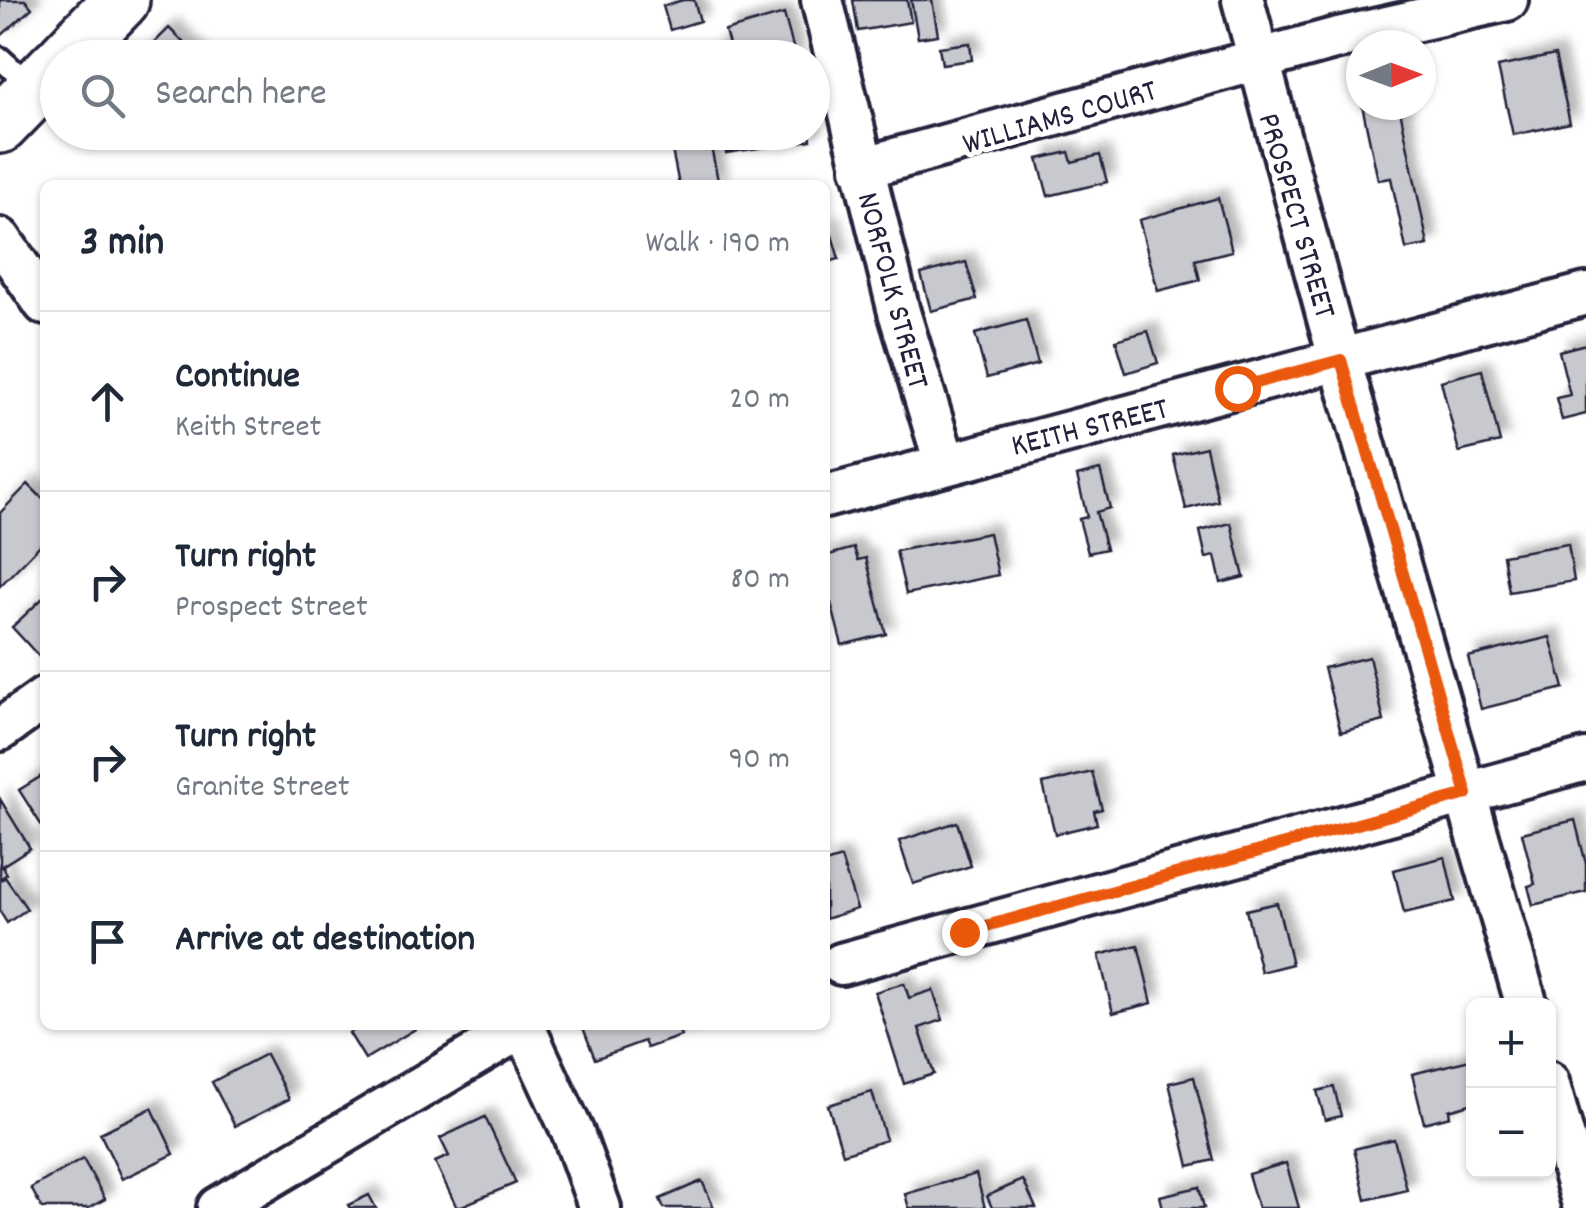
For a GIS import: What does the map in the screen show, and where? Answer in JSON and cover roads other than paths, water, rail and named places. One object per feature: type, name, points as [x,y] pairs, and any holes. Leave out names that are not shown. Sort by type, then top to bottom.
[{"type":"main road","points":[[71,40],[108,4]]},
{"type":"street","name":"NORFOLK STREET","points":[[822,0],[898,312],[944,462]]},
{"type":"street","name":"PROSPECT STREET","points":[[1242,0],[1525,998]]},
{"type":"street","name":"WILLIAMS COURT","points":[[862,168],[1256,60],[1508,0]]},
{"type":"street","points":[[0,239],[40,297]]},
{"type":"street","name":"KEITH STREET","points":[[830,496],[944,462],[1586,294]]},
{"type":"street","points":[[0,730],[40,702]]},
{"type":"street","points":[[841,964],[1586,760]]},
{"type":"street","points":[[218,1208],[516,1030]]},
{"type":"street","points":[[525,1030],[573,1133],[600,1208]]},
{"type":"street","points":[[1550,1088],[1584,1208]]}]
